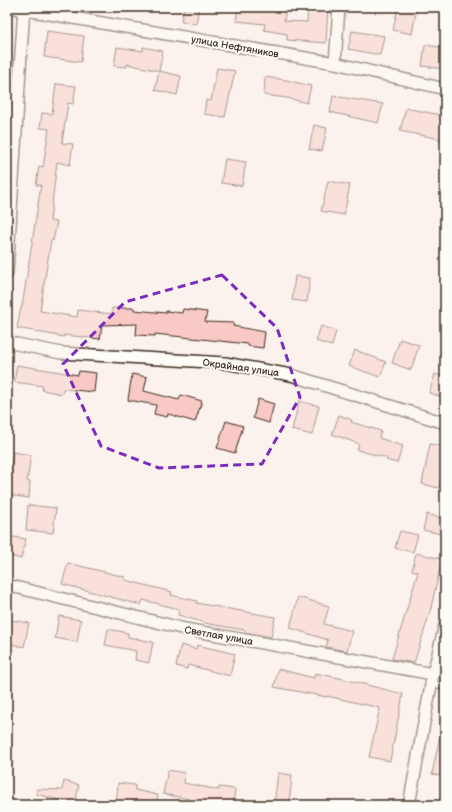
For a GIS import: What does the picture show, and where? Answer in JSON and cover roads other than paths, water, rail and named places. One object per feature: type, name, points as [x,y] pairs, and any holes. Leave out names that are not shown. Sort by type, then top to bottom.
[{"type":"street","name":"улица Нефтяников","points":[[9,7],[24,8],[335,63],[445,89]]},
{"type":"street","points":[[335,63],[339,7]]},
{"type":"street","points":[[7,273],[24,8]]},
{"type":"street","name":"Окрайная улица","points":[[7,342],[61,353],[224,363],[291,375],[445,423]]},
{"type":"street","name":"Светлая улица","points":[[7,585],[185,630],[432,679]]},
{"type":"street","points":[[409,805],[432,679],[445,625]]},
{"type":"lane","points":[[432,679],[445,686]]}]
